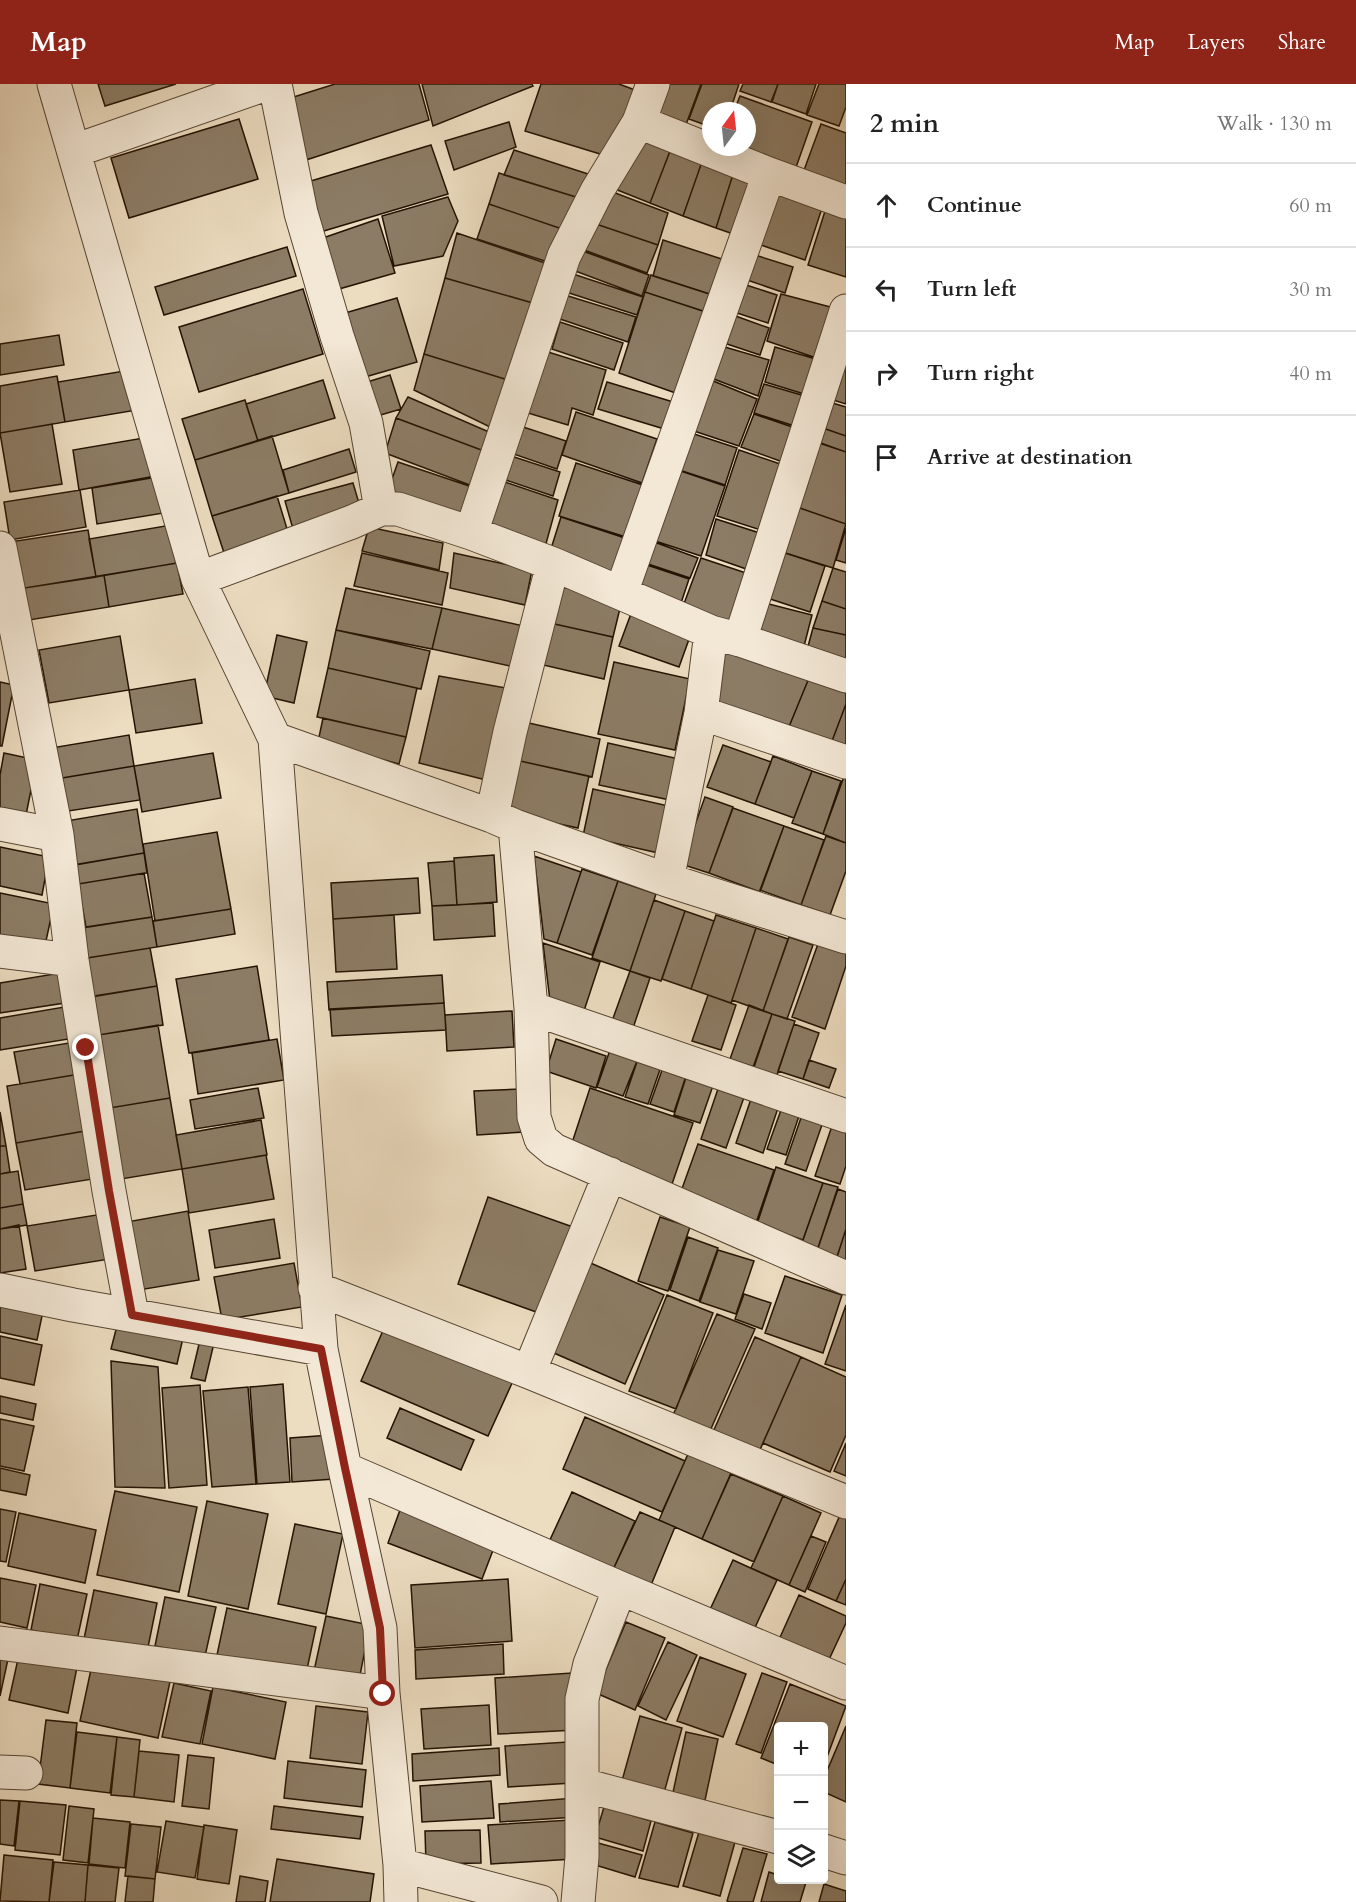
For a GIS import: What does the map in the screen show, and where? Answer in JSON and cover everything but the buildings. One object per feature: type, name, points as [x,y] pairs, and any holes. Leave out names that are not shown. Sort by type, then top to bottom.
[{"type":"street","points":[[54,84],[198,579],[275,739],[321,1349],[380,1628],[383,1694],[400,1865],[401,1902]]},
{"type":"street","points":[[471,533],[564,256],[597,190],[639,122],[653,84]]},
{"type":"street","points":[[74,151],[262,85],[337,336],[366,423],[381,509]]},
{"type":"street","points":[[639,122],[846,202]]},
{"type":"street","points":[[621,593],[769,174]]},
{"type":"street","points":[[667,880],[701,713],[726,636],[846,311]]},
{"type":"street","points":[[198,579],[381,509],[398,509],[471,533],[552,564],[726,636],[846,676]]},
{"type":"street","points":[[0,548],[13,674],[57,835],[72,960],[109,1191],[132,1315]]},
{"type":"street","points":[[552,564],[510,732],[503,821],[531,1008],[534,1117],[541,1138],[554,1150],[846,1278]]},
{"type":"street","points":[[701,713],[846,762]]},
{"type":"street","points":[[275,739],[667,880],[846,937]]},
{"type":"street","points":[[0,824],[57,835]]},
{"type":"street","points":[[0,951],[72,960]]},
{"type":"street","points":[[531,1008],[846,1116]]},
{"type":"street","points":[[529,1372],[610,1174]]},
{"type":"street","points":[[315,1288],[529,1372],[846,1502]]},
{"type":"street","points":[[0,1290],[321,1349]]},
{"type":"street","points":[[345,1468],[620,1588],[846,1683]]},
{"type":"street","points":[[578,1902],[582,1857],[582,1699],[590,1665],[620,1588]]},
{"type":"street","points":[[0,1643],[383,1694]]},
{"type":"street","points":[[583,1785],[774,1836]]},
{"type":"street","points":[[828,1852],[846,1858]]},
{"type":"street","points":[[400,1865],[541,1902]]},
{"type":"route","points":[[86,1048],[132,1315],[321,1349],[380,1628],[383,1694]]}]
